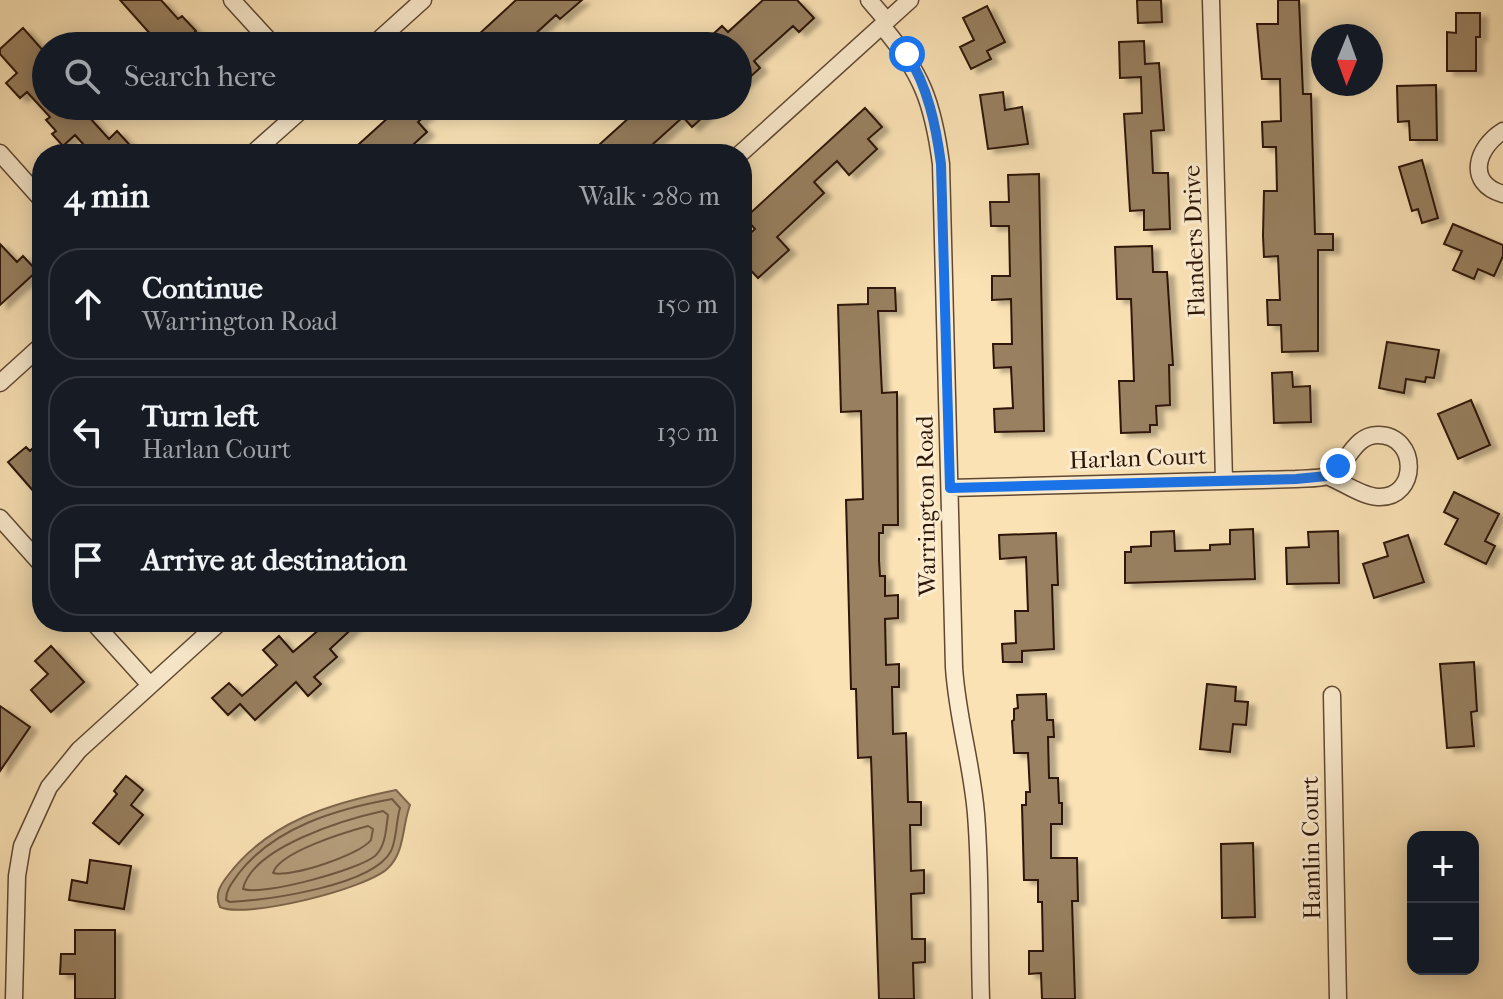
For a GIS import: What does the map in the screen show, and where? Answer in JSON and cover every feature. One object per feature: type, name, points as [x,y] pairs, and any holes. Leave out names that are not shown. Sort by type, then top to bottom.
[{"type":"street","points":[[232,0],[261,32]]},
{"type":"street","points":[[388,32],[423,0]]},
{"type":"street","name":"Warrington Road","points":[[869,0],[914,65],[938,140],[943,215],[956,694],[976,817],[981,999]]},
{"type":"street","points":[[751,144],[910,0]]},
{"type":"street","name":"Flanders Drive","points":[[1211,0],[1224,480]]},
{"type":"street","points":[[263,144],[290,120]]},
{"type":"street","points":[[1503,131],[1485,146],[1479,171],[1488,187],[1503,194]]},
{"type":"street","points":[[0,153],[32,189]]},
{"type":"street","points":[[0,383],[32,354]]},
{"type":"street","name":"Harlan Court","points":[[950,488],[1327,476],[1365,494],[1386,496],[1401,488],[1410,464],[1398,441],[1390,436],[1372,435],[1362,440],[1327,476]]},
{"type":"street","points":[[0,518],[32,554]]},
{"type":"street","points":[[102,632],[150,685]]},
{"type":"street","points":[[14,999],[17,876],[22,846],[33,817],[49,787],[79,750],[209,632]]},
{"type":"street","name":"Hamlin Court","points":[[1332,695],[1338,999]]},
{"type":"water","points":[[396,790],[410,805],[397,854],[388,868],[376,876],[306,900],[254,909],[220,907],[218,893],[223,882],[263,840],[326,808]]},
{"type":"building","points":[[120,0],[161,0],[178,19],[182,16],[196,31],[195,32],[149,32]]},
{"type":"building","points":[[516,0],[582,0],[560,19],[556,15],[537,32],[481,32]]},
{"type":"building","points":[[763,0],[797,0],[814,18],[799,32],[793,26],[754,61],[760,68],[752,75],[752,32],[728,32]]},
{"type":"building","points":[[1137,0],[1161,0],[1162,22],[1138,23]]},
{"type":"building","points":[[1278,0],[1299,0],[1303,94],[1311,94],[1315,234],[1333,234],[1333,250],[1318,250],[1318,351],[1282,352],[1281,325],[1268,325],[1267,300],[1280,300],[1278,256],[1264,257],[1263,236],[1264,191],[1277,191],[1276,147],[1263,147],[1262,122],[1281,121],[1280,79],[1262,79],[1257,24],[1278,24]]},
{"type":"building","points":[[987,6],[1005,42],[987,51],[991,59],[971,69],[960,47],[974,40],[963,18]]},
{"type":"building","points":[[1456,13],[1480,13],[1476,71],[1447,71],[1447,32],[1456,33]]},
{"type":"building","points":[[23,28],[32,38],[32,97],[27,92],[20,98],[6,83],[17,73],[0,54],[0,49]]},
{"type":"building","points":[[1144,41],[1145,64],[1159,63],[1164,130],[1151,131],[1153,173],[1168,173],[1170,229],[1144,230],[1144,210],[1130,211],[1124,114],[1142,113],[1141,77],[1120,78],[1119,42]]},
{"type":"building","points":[[1436,85],[1437,140],[1410,140],[1409,121],[1398,122],[1397,86]]},
{"type":"building","points":[[1003,92],[1005,110],[1022,107],[1028,144],[988,149],[980,95]]},
{"type":"building","points":[[865,108],[882,127],[868,139],[877,149],[849,175],[837,161],[814,182],[824,193],[777,237],[789,250],[758,278],[752,272],[752,232],[755,229],[752,212]]},
{"type":"building","points":[[46,120],[92,120],[109,139],[117,131],[129,144],[83,144],[75,135],[61,144],[52,134],[56,131]]},
{"type":"building","points":[[386,120],[420,120],[418,122],[427,132],[414,144],[359,144]]},
{"type":"building","points":[[627,120],[680,120],[653,144],[600,144]]},
{"type":"building","points":[[686,120],[700,120],[692,127]]},
{"type":"building","points":[[1422,160],[1438,218],[1422,223],[1418,209],[1412,211],[1399,167]]},
{"type":"building","points":[[1039,174],[1044,431],[995,432],[994,409],[1013,408],[1011,367],[994,368],[993,344],[1012,344],[1011,299],[992,300],[992,276],[1010,276],[1009,226],[991,226],[990,202],[1009,202],[1008,175]]},
{"type":"building","points":[[1453,224],[1503,245],[1503,256],[1494,276],[1478,269],[1474,279],[1453,270],[1462,251],[1444,244]]},
{"type":"building","points":[[0,244],[17,262],[23,256],[32,266],[32,276],[0,305]]},
{"type":"building","points":[[1152,246],[1153,272],[1167,272],[1173,365],[1169,365],[1170,405],[1156,406],[1157,425],[1150,425],[1150,432],[1121,433],[1119,381],[1134,381],[1131,299],[1117,299],[1115,247]]},
{"type":"building","points":[[868,288],[895,288],[896,311],[878,311],[882,393],[897,392],[898,525],[883,525],[883,533],[879,533],[879,560],[880,576],[885,576],[885,596],[898,595],[898,618],[885,619],[886,665],[899,664],[899,687],[892,687],[893,734],[906,733],[908,802],[921,802],[921,825],[910,825],[911,871],[924,870],[924,893],[911,894],[912,939],[925,939],[925,962],[913,963],[914,999],[879,999],[871,757],[858,758],[856,689],[851,689],[846,500],[863,499],[861,411],[841,412],[838,305],[868,304]]},
{"type":"building","points":[[1387,342],[1439,350],[1434,378],[1426,377],[1425,382],[1406,379],[1404,393],[1379,388]]},
{"type":"building","points":[[1292,372],[1293,387],[1310,386],[1311,422],[1274,423],[1272,373]]},
{"type":"building","points":[[1471,400],[1490,445],[1458,459],[1438,414]]},
{"type":"building","points":[[26,447],[30,451],[32,449],[32,490],[8,462]]},
{"type":"building","points":[[1454,492],[1499,514],[1485,541],[1495,546],[1486,564],[1445,544],[1458,519],[1444,512]]},
{"type":"building","points":[[1253,529],[1255,579],[1125,583],[1125,552],[1131,552],[1131,547],[1151,546],[1151,532],[1174,531],[1175,551],[1210,550],[1210,545],[1230,544],[1230,530]]},
{"type":"building","points":[[1338,531],[1339,583],[1287,584],[1286,548],[1309,547],[1308,532]]},
{"type":"building","points":[[1056,533],[1058,585],[1052,585],[1054,649],[1022,651],[1022,662],[1003,662],[1002,644],[1016,643],[1015,611],[1028,611],[1026,557],[1000,559],[999,535]]},
{"type":"building","points":[[1408,535],[1424,582],[1374,598],[1363,564],[1388,556],[1384,543]]},
{"type":"building","points":[[316,632],[348,632],[330,649],[337,657],[314,677],[321,684],[308,696],[296,682],[255,720],[240,704],[228,715],[212,698],[229,683],[242,696],[277,665],[263,650],[279,636],[293,652]]},
{"type":"building","points":[[51,646],[84,682],[51,712],[31,690],[48,674],[35,661]]},
{"type":"building","points":[[1474,662],[1477,711],[1471,712],[1474,746],[1447,748],[1440,664]]},
{"type":"building","points":[[1207,684],[1236,687],[1235,701],[1248,702],[1246,725],[1233,724],[1230,752],[1200,749]]},
{"type":"building","points":[[1046,694],[1047,720],[1053,720],[1054,737],[1048,737],[1049,778],[1058,778],[1059,803],[1062,803],[1062,824],[1051,824],[1051,858],[1077,858],[1078,901],[1072,901],[1075,999],[1042,999],[1041,973],[1029,974],[1029,951],[1043,951],[1042,902],[1038,902],[1038,880],[1024,880],[1022,805],[1026,805],[1026,792],[1030,792],[1028,753],[1014,753],[1012,721],[1014,709],[1018,708],[1017,695]]},
{"type":"building","points":[[0,706],[30,727],[0,771]]},
{"type":"building","points":[[126,776],[143,790],[131,805],[143,815],[119,844],[93,823],[117,794],[114,791]]},
{"type":"building","points":[[1253,843],[1255,917],[1222,918],[1221,844]]},
{"type":"building","points":[[90,860],[131,866],[124,909],[69,900],[72,880],[87,883]]},
{"type":"building","points":[[75,930],[115,930],[115,999],[75,999],[75,974],[60,974],[61,954],[75,954]]},
{"type":"route","points":[[907,54],[932,114],[941,164],[950,488],[1296,479],[1327,476],[1338,466]]}]
